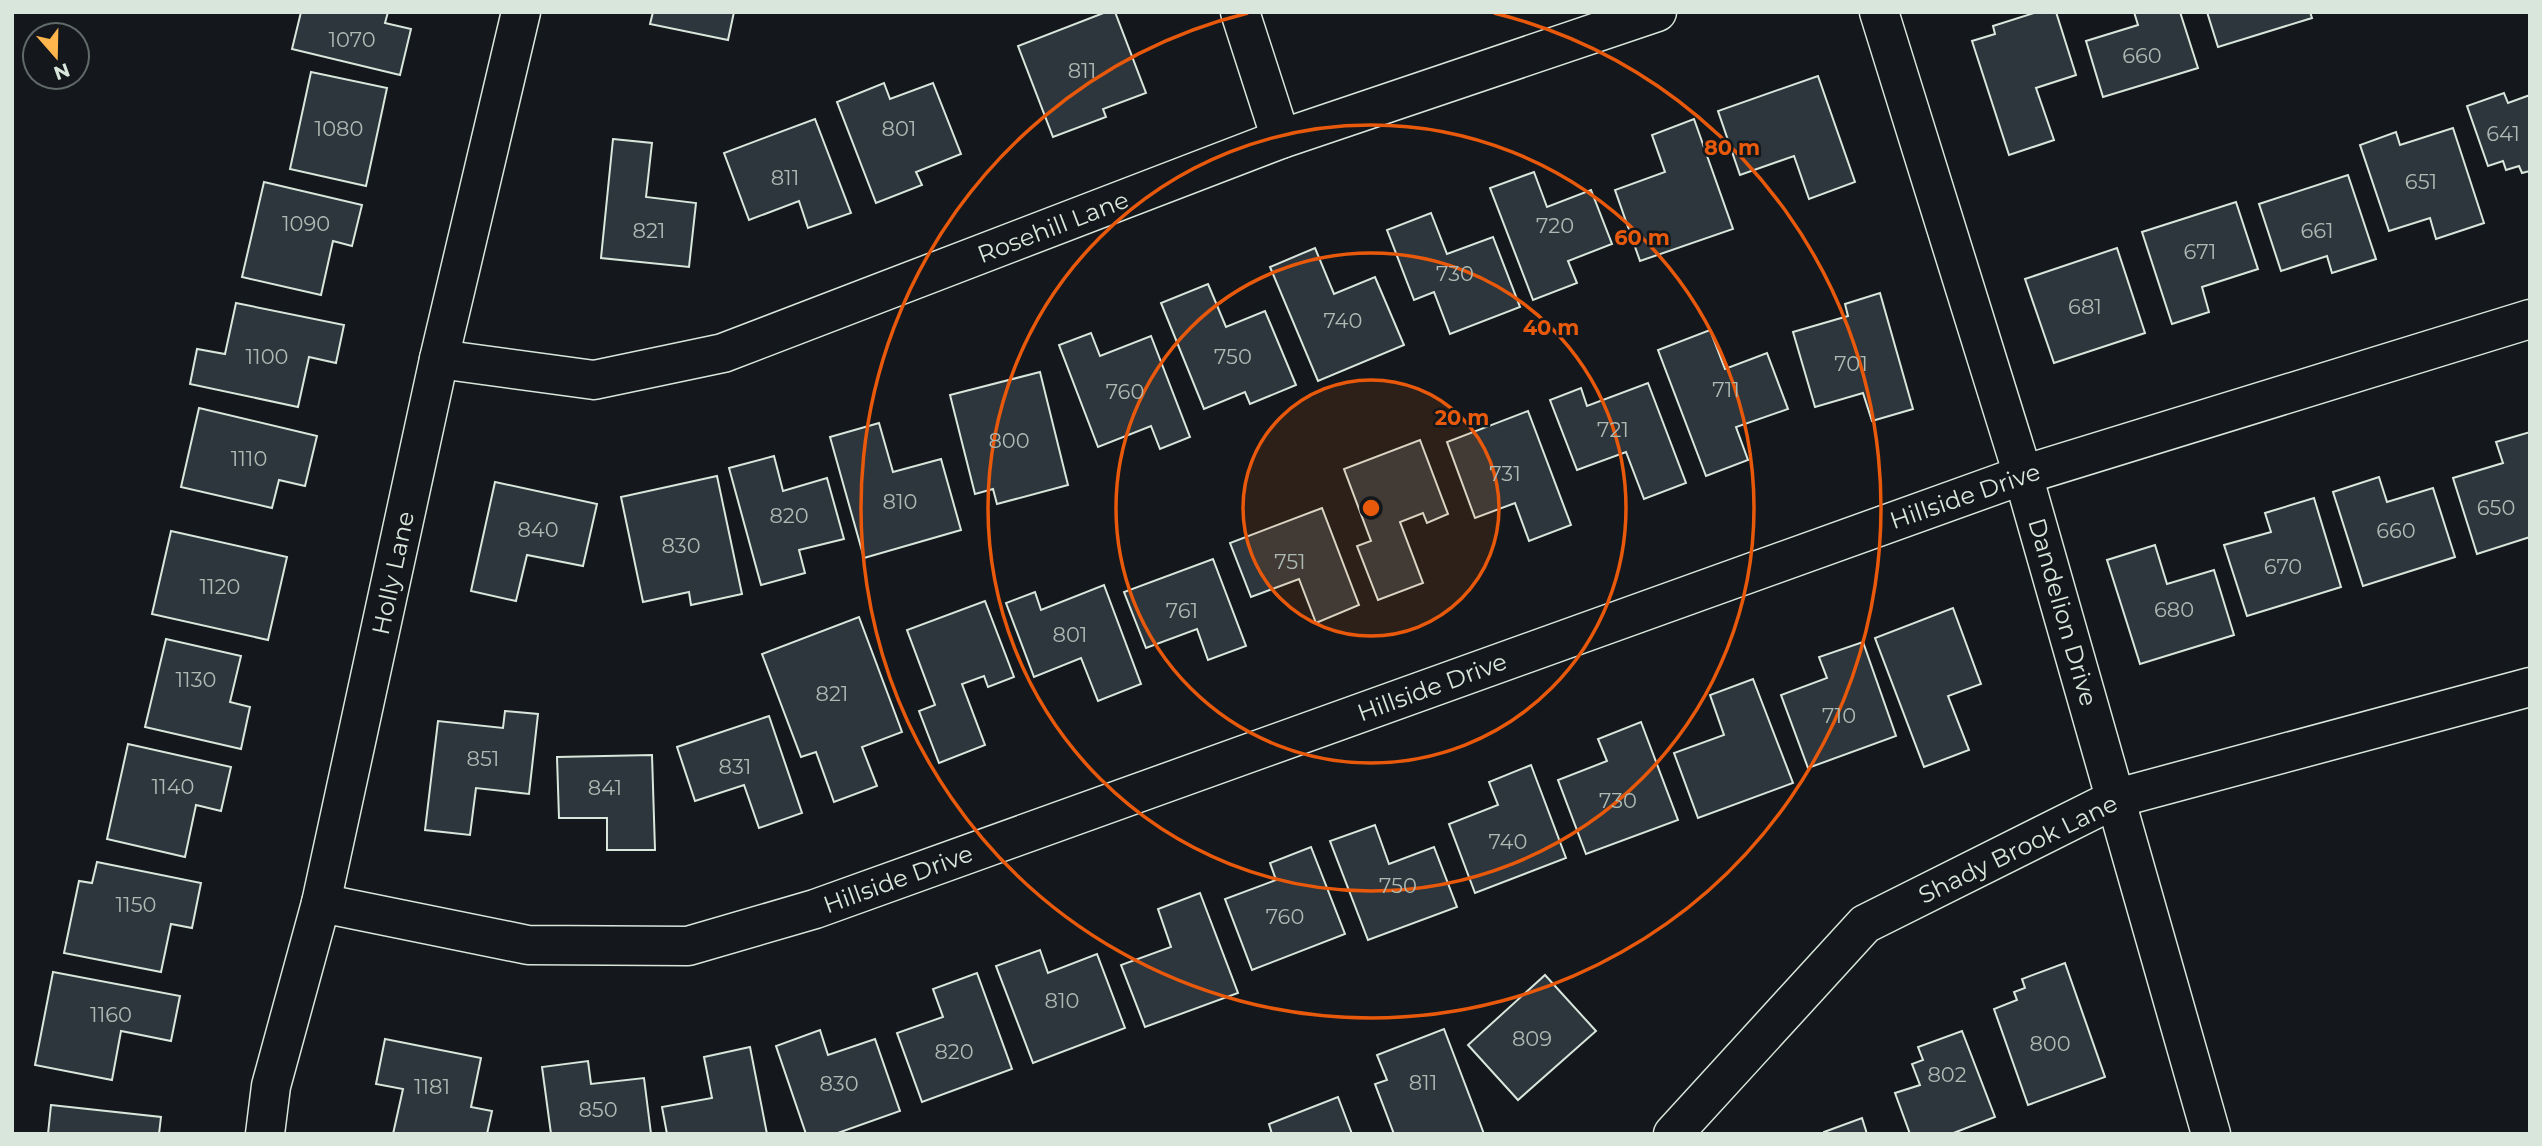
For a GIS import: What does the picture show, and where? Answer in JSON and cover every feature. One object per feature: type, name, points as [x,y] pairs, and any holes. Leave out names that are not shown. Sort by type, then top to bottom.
[{"type":"street","name":"Holly Lane","points":[[265,1134],[271,1086],[321,903],[439,359],[521,12]]},
{"type":"street","points":[[1240,12],[1281,139]]},
{"type":"street","name":"Rosehill Lane","points":[[439,359],[594,380],[723,353],[1281,139],[1657,12]]},
{"type":"street","name":"Dandelion Drive","points":[[1879,12],[2023,475],[2211,1134]]},
{"type":"street","name":"Hillside Drive","points":[[321,903],[528,945],[688,946],[815,909],[2023,475],[2530,319]]},
{"type":"street","name":"Shady Brook Lane","points":[[1673,1134],[1866,924],[2117,798],[2530,687]]},
{"type":"building","points":[[301,12],[388,12],[385,23],[411,29],[400,75],[292,49]]},
{"type":"building","points":[[653,12],[734,12],[728,40],[650,24]]},
{"type":"building","points":[[1106,12],[1115,12],[1146,93],[1103,109],[1106,117],[1053,137],[1018,46]]},
{"type":"building","points":[[2037,12],[2056,12],[2076,75],[2036,88],[2054,140],[2009,155],[1972,41],[1995,34],[1993,26]]},
{"type":"building","points":[[2134,12],[2180,12],[2198,68],[2103,97],[2086,41],[2138,25]]},
{"type":"building","points":[[2207,12],[2310,12],[2312,18],[2218,47]]},
{"type":"building","points":[[311,72],[387,88],[366,186],[290,169]]},
{"type":"building","points":[[1818,76],[1855,182],[1809,199],[1794,156],[1740,175],[1718,111]]},
{"type":"building","points":[[884,83],[890,99],[933,83],[961,154],[916,172],[922,185],[876,203],[837,102]]},
{"type":"building","points":[[2504,93],[2508,103],[2530,95],[2530,171],[2522,173],[2519,166],[2506,170],[2503,161],[2488,166],[2467,106]]},
{"type":"building","points":[[815,119],[851,213],[808,228],[799,201],[749,220],[724,153]]},
{"type":"building","points":[[1694,119],[1733,229],[1640,261],[1615,190],[1665,172],[1652,135]]},
{"type":"building","points":[[2453,128],[2484,223],[2436,239],[2430,218],[2389,231],[2360,145],[2396,132],[2400,145]]},
{"type":"building","points":[[613,139],[652,143],[646,197],[696,203],[689,267],[601,258]]},
{"type":"building","points":[[1534,172],[1547,207],[1591,190],[1612,244],[1568,261],[1577,283],[1533,300],[1490,188]]},
{"type":"building","points":[[2348,175],[2376,259],[2332,273],[2327,256],[2281,271],[2259,204]]},
{"type":"building","points":[[264,182],[362,205],[352,246],[333,241],[321,295],[242,277]]},
{"type":"building","points":[[2236,202],[2258,269],[2202,287],[2209,312],[2172,324],[2142,232]]},
{"type":"building","points":[[1431,213],[1447,254],[1493,237],[1520,307],[1450,334],[1434,292],[1414,300],[1387,230]]},
{"type":"building","points":[[1315,248],[1334,294],[1375,277],[1404,345],[1318,381],[1270,267]]},
{"type":"building","points":[[2117,248],[2145,333],[2054,363],[2025,279]]},
{"type":"building","points":[[1208,284],[1226,327],[1265,311],[1296,385],[1250,404],[1245,392],[1204,409],[1161,303]]},
{"type":"building","points":[[1880,293],[1913,409],[1872,421],[1863,393],[1815,407],[1793,332],[1848,316],[1845,304]]},
{"type":"building","points":[[236,303],[344,325],[336,363],[309,357],[298,407],[190,384],[197,349],[225,354]]},
{"type":"building","points":[[1710,330],[1725,369],[1767,353],[1788,409],[1736,427],[1748,460],[1706,476],[1658,350]]},
{"type":"building","points":[[1091,333],[1100,356],[1151,336],[1190,437],[1160,449],[1151,426],[1098,447],[1059,345]]},
{"type":"building","points":[[1040,372],[1068,485],[997,504],[993,489],[975,494],[950,395]]},
{"type":"building","points":[[1648,383],[1686,483],[1644,499],[1626,452],[1577,470],[1550,400],[1581,388],[1587,406]]},
{"type":"building","points":[[199,408],[317,436],[305,486],[279,480],[272,508],[181,487]]},
{"type":"building","points":[[1528,411],[1571,525],[1529,541],[1515,503],[1475,518],[1447,442]]},
{"type":"building","points":[[879,423],[893,472],[941,459],[961,530],[864,558],[830,437]]},
{"type":"building","points":[[2530,432],[2530,537],[2477,554],[2453,478],[2503,463],[2496,442]]},
{"type":"building","points":[[1420,440],[1448,514],[1427,523],[1423,513],[1400,522],[1423,583],[1378,600],[1357,546],[1371,541],[1344,469]]},
{"type":"building","points":[[774,456],[783,491],[827,478],[844,539],[799,550],[805,573],[761,585],[729,468]]},
{"type":"building","points":[[717,476],[742,594],[691,605],[689,592],[643,602],[621,497]]},
{"type":"building","points":[[2379,477],[2387,502],[2433,488],[2455,557],[2363,586],[2333,492]]},
{"type":"building","points":[[495,482],[597,504],[583,566],[527,555],[516,601],[471,591]]},
{"type":"building","points":[[2314,498],[2341,587],[2247,616],[2224,545],[2271,532],[2265,513]]},
{"type":"building","points":[[1322,508],[1359,605],[1316,623],[1299,579],[1251,597],[1230,543]]},
{"type":"building","points":[[171,531],[287,557],[268,640],[152,614]]},
{"type":"building","points":[[2155,545],[2167,584],[2214,570],[2234,635],[2140,664],[2107,560]]},
{"type":"building","points":[[1213,559],[1246,646],[1208,660],[1197,629],[1146,648],[1124,592]]},
{"type":"building","points":[[1104,585],[1141,684],[1098,701],[1081,658],[1034,677],[1006,603],[1035,592],[1041,610]]},
{"type":"building","points":[[985,601],[1014,677],[988,687],[984,676],[962,684],[985,745],[939,763],[919,711],[935,705],[907,630]]},
{"type":"building","points":[[1953,608],[1981,684],[1948,696],[1969,750],[1924,767],[1875,638]]},
{"type":"building","points":[[859,617],[902,732],[862,747],[877,786],[834,802],[816,752],[801,757],[762,654]]},
{"type":"building","points":[[166,639],[241,656],[230,702],[250,707],[241,749],[145,727]]},
{"type":"building","points":[[1863,642],[1896,736],[1808,768],[1781,695],[1827,678],[1819,657]]},
{"type":"building","points":[[1753,679],[1793,783],[1698,818],[1674,753],[1724,735],[1710,695]]},
{"type":"building","points":[[505,711],[538,714],[529,794],[476,788],[470,835],[425,830],[438,721],[503,728]]},
{"type":"building","points":[[769,716],[802,813],[759,828],[744,785],[695,801],[677,747]]},
{"type":"building","points":[[1641,722],[1678,820],[1586,854],[1558,780],[1607,761],[1598,739]]},
{"type":"building","points":[[128,744],[231,767],[221,811],[196,805],[185,857],[107,839]]},
{"type":"building","points":[[652,755],[655,850],[607,850],[607,818],[559,818],[557,757]]},
{"type":"building","points":[[1531,765],[1566,858],[1475,893],[1449,824],[1498,805],[1489,782]]},
{"type":"building","points":[[1375,825],[1389,864],[1434,847],[1457,907],[1368,940],[1330,841]]},
{"type":"building","points":[[1311,847],[1345,934],[1252,970],[1225,899],[1276,880],[1270,863]]},
{"type":"building","points":[[97,862],[201,883],[192,928],[171,924],[161,972],[64,953],[79,881],[92,883]]},
{"type":"building","points":[[1200,893],[1238,993],[1145,1027],[1121,965],[1171,947],[1158,909]]},
{"type":"building","points":[[1040,950],[1048,973],[1097,954],[1125,1028],[1033,1063],[996,966]]},
{"type":"building","points":[[2065,963],[2105,1077],[2028,1105],[1994,1009],[2017,1000],[2014,992],[2025,988],[2022,979]]},
{"type":"building","points":[[53,972],[180,996],[171,1041],[121,1031],[112,1080],[35,1065]]},
{"type":"building","points":[[977,973],[1012,1069],[922,1102],[897,1033],[943,1017],[933,989]]},
{"type":"building","points":[[1545,975],[1596,1031],[1518,1100],[1468,1045]]},
{"type":"building","points":[[1444,1029],[1484,1134],[1394,1134],[1375,1084],[1387,1080],[1377,1055]]},
{"type":"building","points":[[820,1030],[828,1055],[875,1039],[900,1111],[835,1134],[806,1134],[776,1046]]},
{"type":"building","points":[[1962,1031],[1995,1117],[1951,1134],[1910,1134],[1895,1093],[1920,1085],[1912,1064],[1923,1060],[1918,1047]]},
{"type":"building","points":[[385,1039],[481,1058],[471,1107],[492,1111],[487,1134],[393,1134],[403,1089],[376,1084]]},
{"type":"building","points":[[750,1047],[767,1134],[667,1134],[662,1107],[712,1098],[704,1057]]},
{"type":"building","points":[[588,1061],[591,1084],[644,1078],[651,1134],[551,1134],[542,1067]]},
{"type":"building","points":[[1338,1097],[1352,1134],[1272,1134],[1269,1124]]},
{"type":"building","points":[[51,1105],[161,1117],[159,1134],[48,1134]]},
{"type":"building","points":[[1862,1118],[1867,1134],[1824,1134],[1824,1132]]}]
